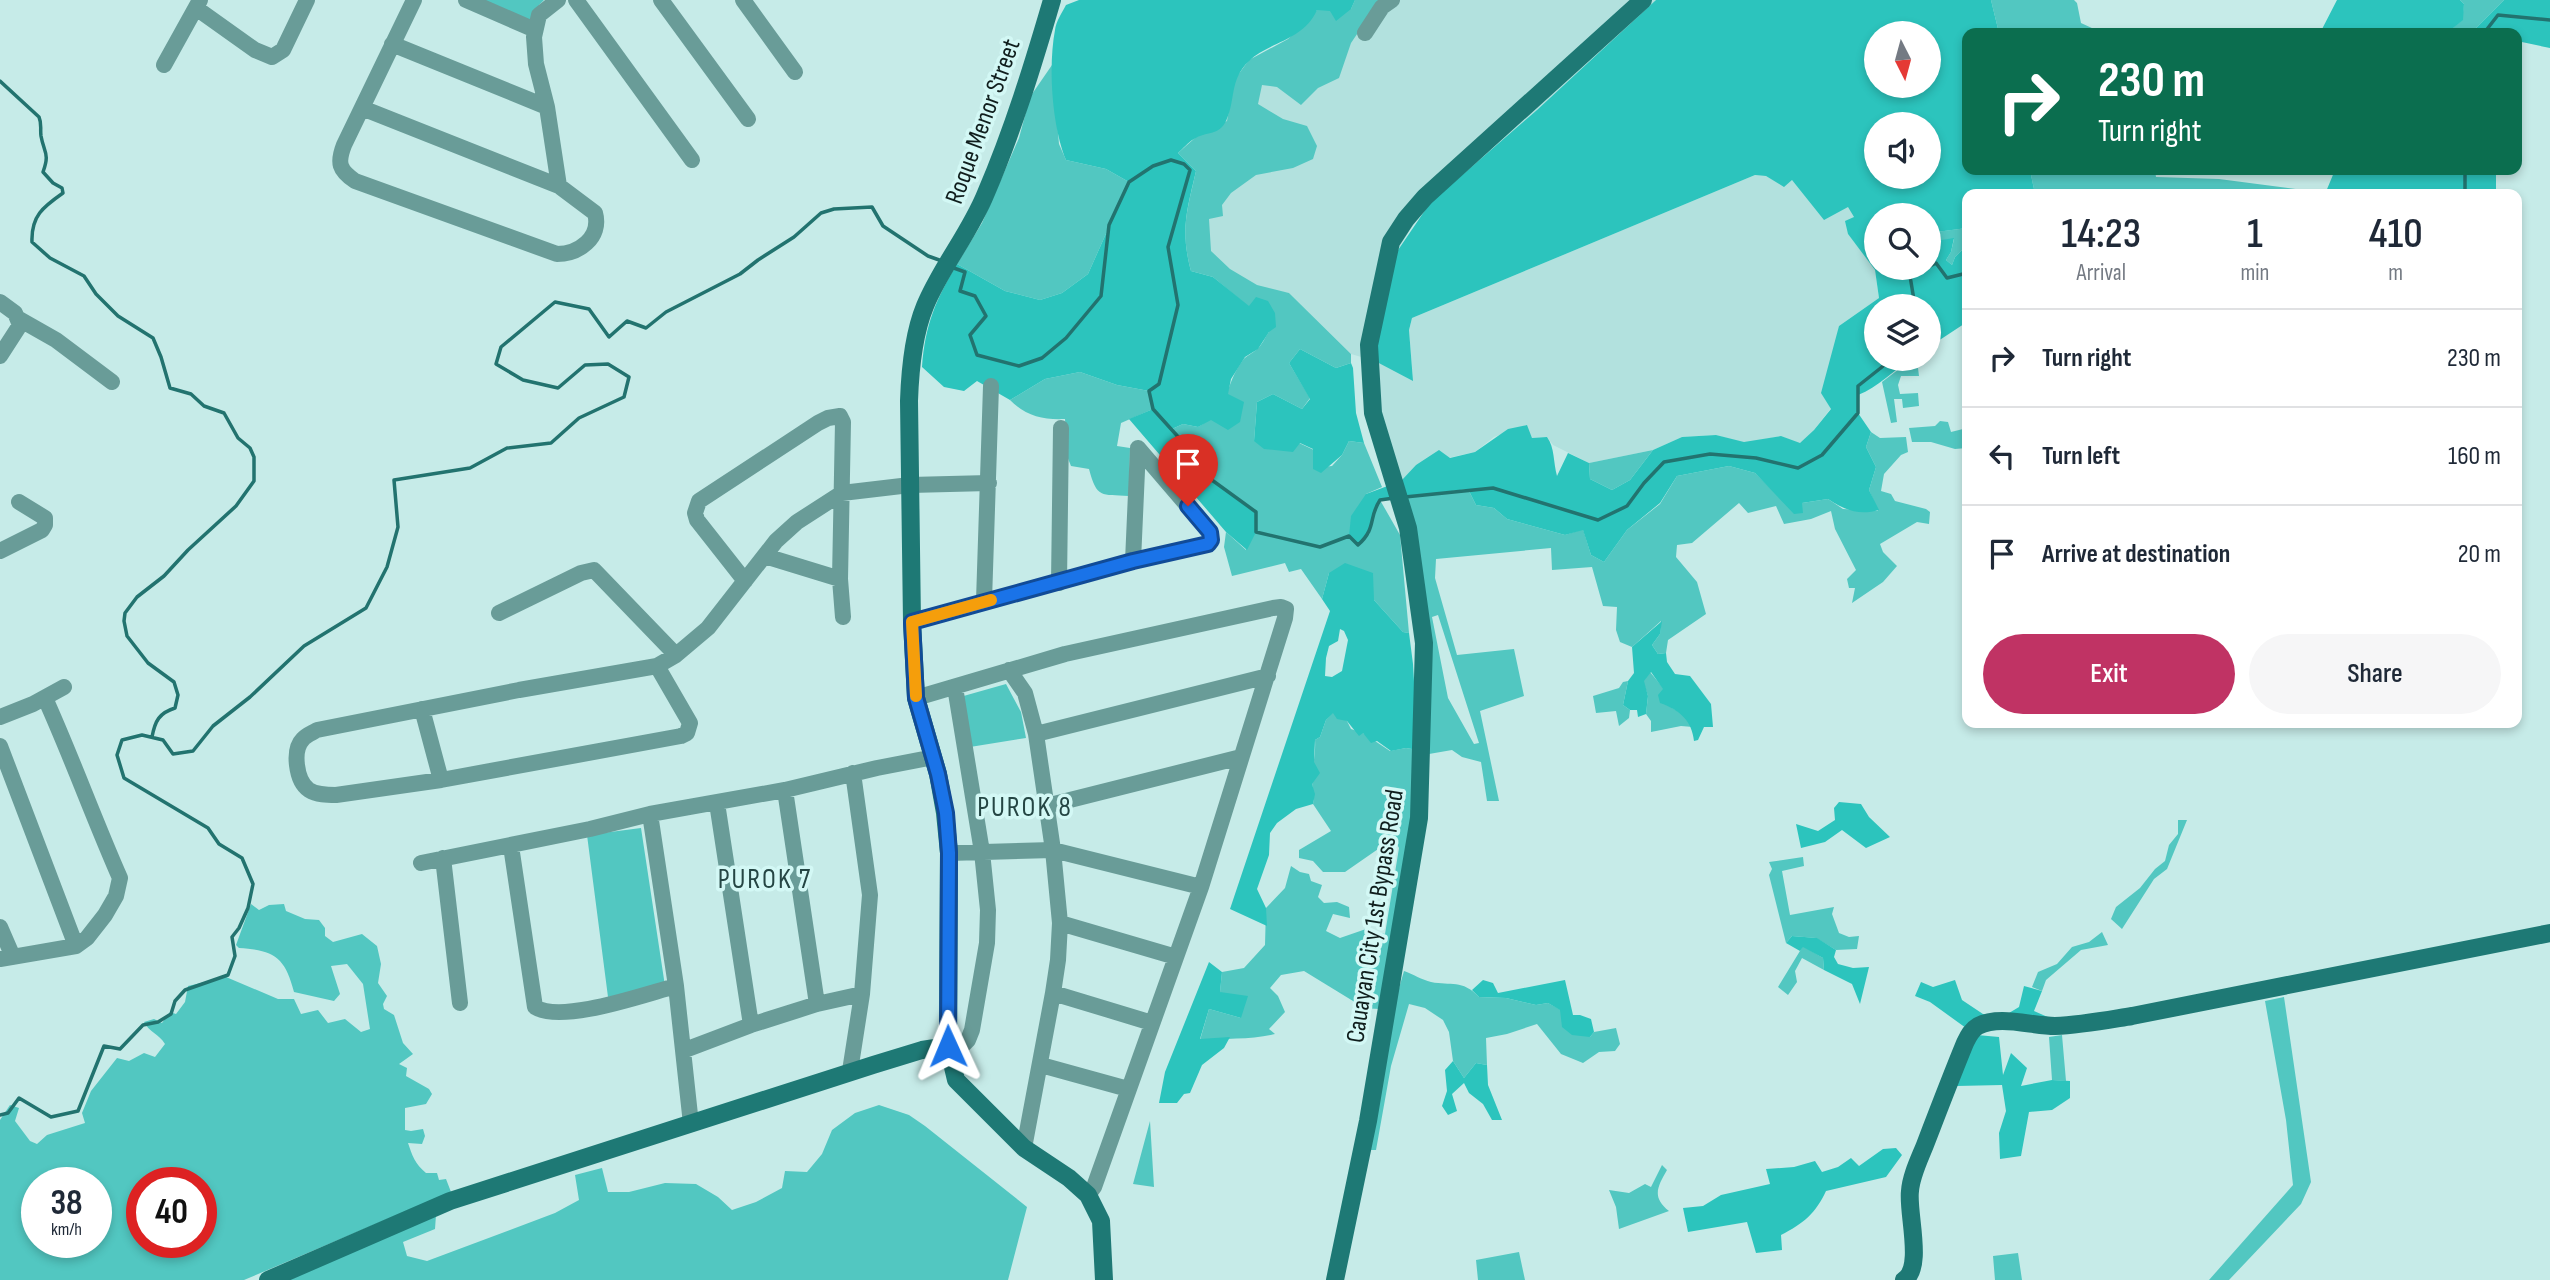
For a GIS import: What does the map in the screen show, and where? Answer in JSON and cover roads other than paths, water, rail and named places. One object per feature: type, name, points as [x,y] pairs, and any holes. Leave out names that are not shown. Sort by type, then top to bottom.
[{"type":"street","points":[[164,65],[198,4],[255,50],[272,57],[283,50],[307,0]]},
{"type":"street","points":[[362,108],[559,186],[595,214],[597,220],[593,235],[582,248],[571,254],[557,254],[355,181],[339,167],[339,156],[391,44],[414,0]]},
{"type":"street","points":[[466,0],[535,30]]},
{"type":"street","points":[[558,0],[539,15],[535,30],[536,64],[547,107],[559,186]]},
{"type":"street","points":[[576,0],[692,160]]},
{"type":"street","points":[[661,0],[748,119]]},
{"type":"street","points":[[743,0],[795,72]]},
{"type":"street","name":"Roque Menor Street","points":[[949,1052],[949,853],[943,799],[916,698],[912,622],[911,368],[925,306],[971,227],[986,194],[1027,83],[1052,0]]},
{"type":"street","name":"Cauayan City 1st Bypass Road","points":[[1335,1280],[1368,1121],[1419,818],[1424,643],[1408,528],[1373,413],[1369,345],[1391,242],[1424,197],[1643,0]]},
{"type":"street","points":[[1365,33],[1382,6],[1390,1]]},
{"type":"street","points":[[391,44],[547,107]]},
{"type":"street","points":[[0,302],[19,319],[56,340],[113,382]]},
{"type":"street","points":[[0,356],[18,331],[19,319]]},
{"type":"street","points":[[984,601],[991,386]]},
{"type":"street","points":[[745,581],[697,520],[695,507],[704,496],[818,423],[840,416],[843,422],[840,579],[843,617]]},
{"type":"street","points":[[1059,583],[1061,428]]},
{"type":"street","points":[[912,622],[1133,561],[1208,544],[1211,536],[1205,526],[1138,447],[1133,561]]},
{"type":"street","points":[[657,666],[691,723],[687,733],[666,740],[441,780],[324,795],[305,786],[300,774],[296,754],[304,737],[333,726],[657,666],[676,655],[708,628],[776,541],[797,522],[842,493],[910,485],[989,483]]},
{"type":"street","points":[[0,551],[42,530],[45,525],[45,518],[19,502]]},
{"type":"street","points":[[765,556],[840,579]]},
{"type":"street","points":[[499,613],[581,573],[593,570],[676,655]]},
{"type":"street","points":[[916,698],[1065,654],[1281,607],[1286,609],[1268,676],[1201,887],[1094,1186],[1088,1195]]},
{"type":"street","points":[[1009,670],[1025,692],[1035,734],[1053,850],[1060,923],[1053,993],[1024,1148]]},
{"type":"street","points":[[1035,734],[1268,676]]},
{"type":"street","points":[[0,717],[64,687]]},
{"type":"street","points":[[268,1280],[450,1201],[922,1050],[949,1052],[968,1040],[984,969],[989,927],[982,852],[955,687]]},
{"type":"street","points":[[0,927],[6,958],[76,946],[87,938],[105,915],[116,896],[120,878],[45,698]]},
{"type":"street","points":[[422,709],[441,780]]},
{"type":"street","points":[[0,746],[76,946]]},
{"type":"street","points":[[421,863],[511,846],[650,814],[785,790],[933,757]]},
{"type":"street","points":[[1046,806],[1241,757]]},
{"type":"street","points":[[850,1072],[862,994],[870,895],[853,774]]},
{"type":"street","points":[[785,790],[817,1004]]},
{"type":"street","points":[[717,803],[751,1025]]},
{"type":"street","points":[[650,814],[685,1051],[691,1124]]},
{"type":"street","points":[[511,846],[535,1007],[545,1012],[574,1012],[676,986]]},
{"type":"street","points":[[949,853],[1053,850],[1201,887]]},
{"type":"street","points":[[443,858],[460,1003]]},
{"type":"street","points":[[1060,923],[1176,957]]},
{"type":"street","points":[[1909,1278],[1914,1241],[1910,1188],[1965,1043],[1972,1030],[1979,1026],[2003,1022],[2073,1025],[2132,1016],[2550,933]]},
{"type":"street","points":[[1053,993],[1152,1023]]},
{"type":"street","points":[[685,1051],[751,1025],[817,1004],[862,994]]},
{"type":"street","points":[[949,1052],[956,1080],[1024,1148],[1069,1178],[1088,1195],[1101,1221],[1104,1280]]},
{"type":"street","points":[[1041,1065],[1128,1088]]},
{"type":"waterway","points":[[2488,28],[2498,15],[2550,20]]},
{"type":"waterway","points":[[0,81],[39,117],[46,157],[43,172],[62,188],[63,193],[36,219],[32,242],[50,258],[84,276],[96,294],[118,316],[153,338],[170,388],[191,394],[204,406],[224,413],[238,438],[250,448],[254,457],[254,481],[236,506],[164,576],[137,597],[125,613],[127,636],[148,663],[174,682],[178,695],[175,708],[159,718],[152,737]]},
{"type":"waterway","points":[[951,267],[965,272],[960,291],[975,296],[986,316],[970,335],[977,355],[1019,366],[1042,358],[1066,338],[1101,296],[1109,225],[1129,182],[1153,166],[1171,160],[1184,164],[1190,170],[1168,247],[1178,305],[1159,384],[1149,391],[1153,409],[1181,440],[1205,475],[1256,512],[1256,532],[1320,547],[1349,536],[1358,545],[1368,533],[1380,500],[1394,498]]},
{"type":"waterway","points":[[2465,175],[2465,189]]},
{"type":"waterway","points":[[0,1115],[8,1113],[19,1098],[51,1117],[78,1111],[104,1046],[120,1049],[143,1025],[158,1022],[171,1014],[175,1001],[185,990],[228,975],[235,956],[232,937],[248,908],[253,884],[242,858],[219,844],[208,828],[124,778],[117,755],[122,740],[142,735],[163,740],[173,754],[193,751],[213,726],[250,697],[304,646],[366,608],[387,567],[398,527],[394,480],[470,468],[507,448],[551,443],[579,418],[624,397],[629,377],[608,364],[585,365],[558,388],[523,380],[496,364],[501,347],[555,302],[589,309],[609,337],[627,321],[646,328],[666,312],[740,274],[794,237],[821,213],[834,209],[872,207],[883,226],[928,256],[942,261]]},
{"type":"waterway","points":[[1941,270],[1947,278],[1962,274]]},
{"type":"waterway","points":[[1911,280],[1913,294]]},
{"type":"waterway","points":[[1405,497],[1493,488],[1598,520],[1627,506],[1664,462],[1710,454],[1756,458],[1798,468],[1822,455],[1858,413],[1858,386],[1877,371]]},
{"type":"district","name":"PUROK 8","points":[[1025,806]]},
{"type":"district","name":"PUROK 7","points":[[765,878]]}]
